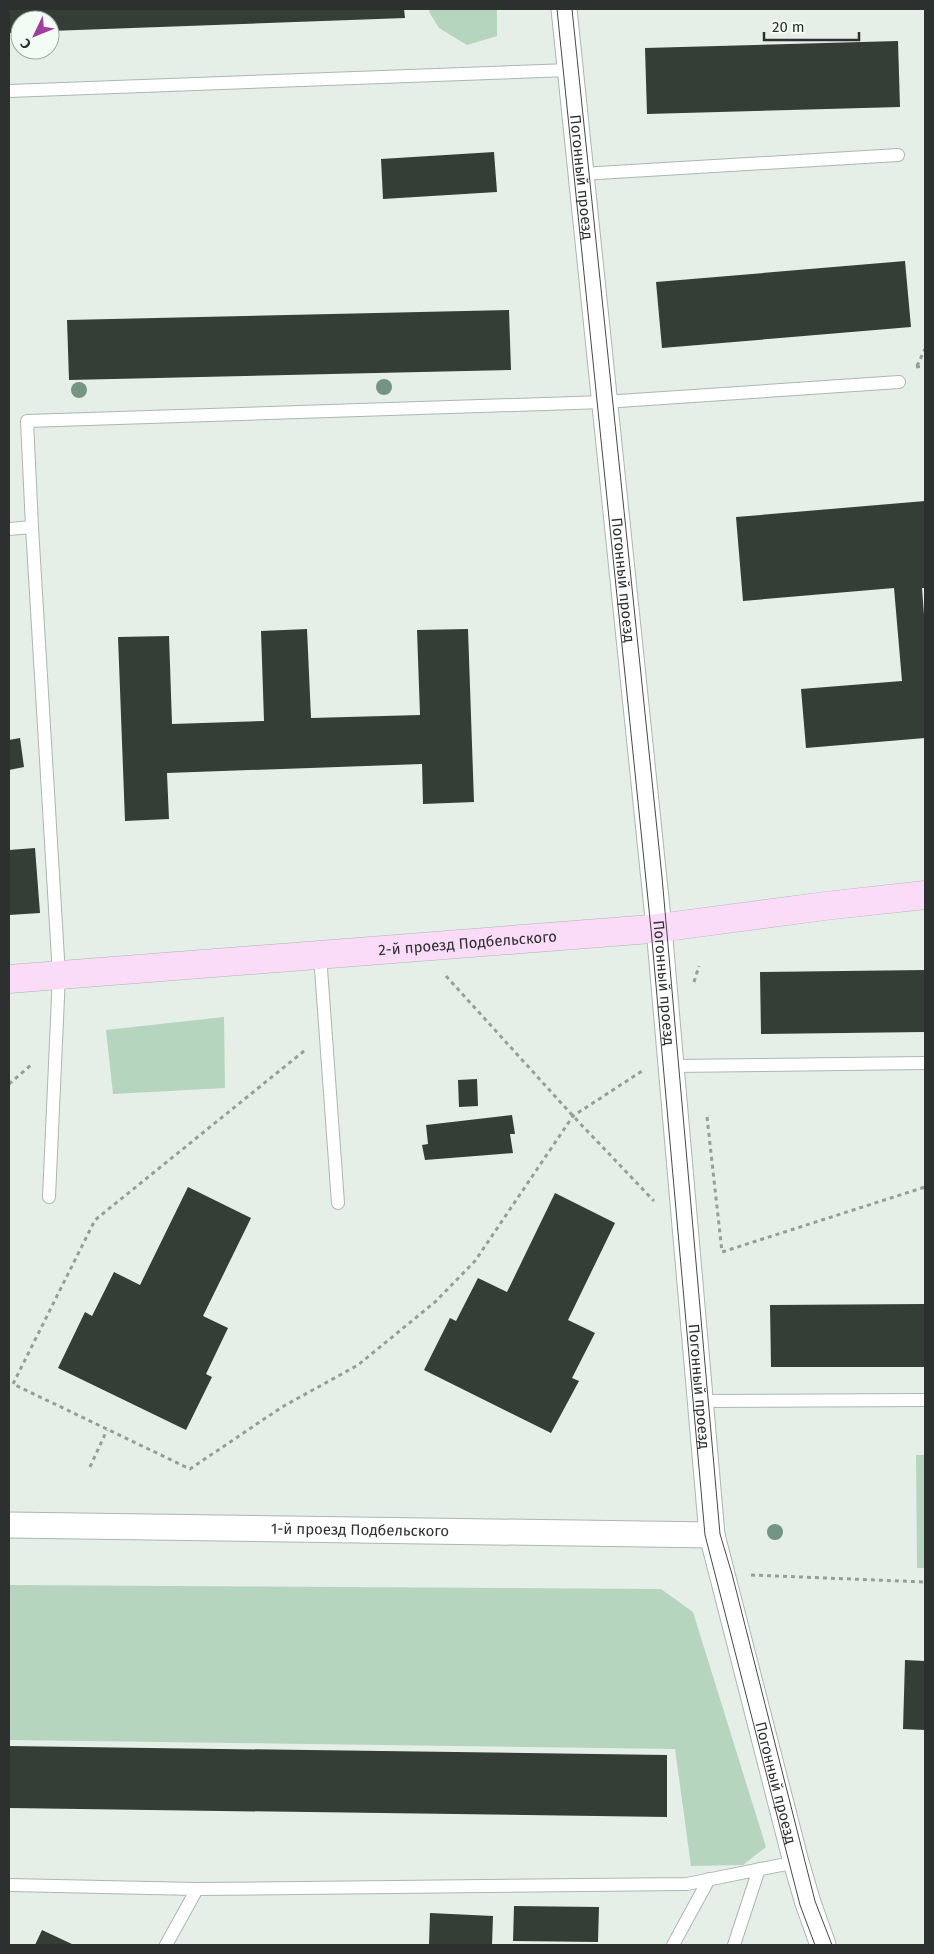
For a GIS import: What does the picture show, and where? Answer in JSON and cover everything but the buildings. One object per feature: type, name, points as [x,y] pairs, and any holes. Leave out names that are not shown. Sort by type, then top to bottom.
[{"type":"street","name":"Погонный проезд","points":[[564,9],[659,928],[712,1535],[724,1574],[796,1862],[808,1903],[824,1945]]},
{"type":"street","name":"2-й проезд Подбельского","points":[[9,979],[659,928],[925,895]]},
{"type":"street","name":"1-й проезд Подбельского","points":[[9,1525],[712,1535]]},
{"type":"lane","points":[[9,91],[570,70]]},
{"type":"lane","points":[[581,174],[898,155]]},
{"type":"lane","points":[[49,1197],[60,975],[27,420],[604,402],[899,382]]},
{"type":"lane","points":[[9,529],[32,527]]},
{"type":"lane","points":[[320,955],[338,1203]]},
{"type":"lane","points":[[670,1066],[925,1062]]},
{"type":"lane","points":[[701,1401],[925,1400]]},
{"type":"lane","points":[[9,1885],[197,1889],[687,1884],[796,1862]]},
{"type":"lane","points":[[734,1945],[759,1869]]},
{"type":"lane","points":[[673,1945],[709,1879]]},
{"type":"lane","points":[[166,1945],[197,1889]]},
{"type":"path","points":[[917,366],[925,349]]},
{"type":"path","points":[[693,986],[699,966]]},
{"type":"path","points":[[442,972],[573,1116],[659,1206]]},
{"type":"path","points":[[326,1033],[95,1220],[13,1384],[190,1469],[282,1407],[358,1364],[435,1302],[475,1261],[573,1116],[645,1069]]},
{"type":"path","points":[[707,1115],[722,1252],[925,1187]]},
{"type":"path","points":[[90,1467],[108,1430]]},
{"type":"path","points":[[724,1574],[925,1582]]},
{"type":"green space","points":[[430,9],[497,9],[497,36],[467,45],[439,28],[429,12]]},
{"type":"green space","points":[[224,1017],[225,1088],[113,1094],[106,1030]]},
{"type":"green space","points":[[916,1455],[925,1455],[925,1568],[917,1568]]},
{"type":"green space","points":[[9,1585],[661,1589],[693,1612],[766,1847],[743,1865],[691,1866],[675,1749],[9,1740]]},
{"type":"tram line","points":[[557,9],[651,929],[705,1535],[800,1905],[815,1945]]},
{"type":"tram line","points":[[572,9],[662,877],[720,1534],[732,1574],[815,1901],[832,1945]]}]
